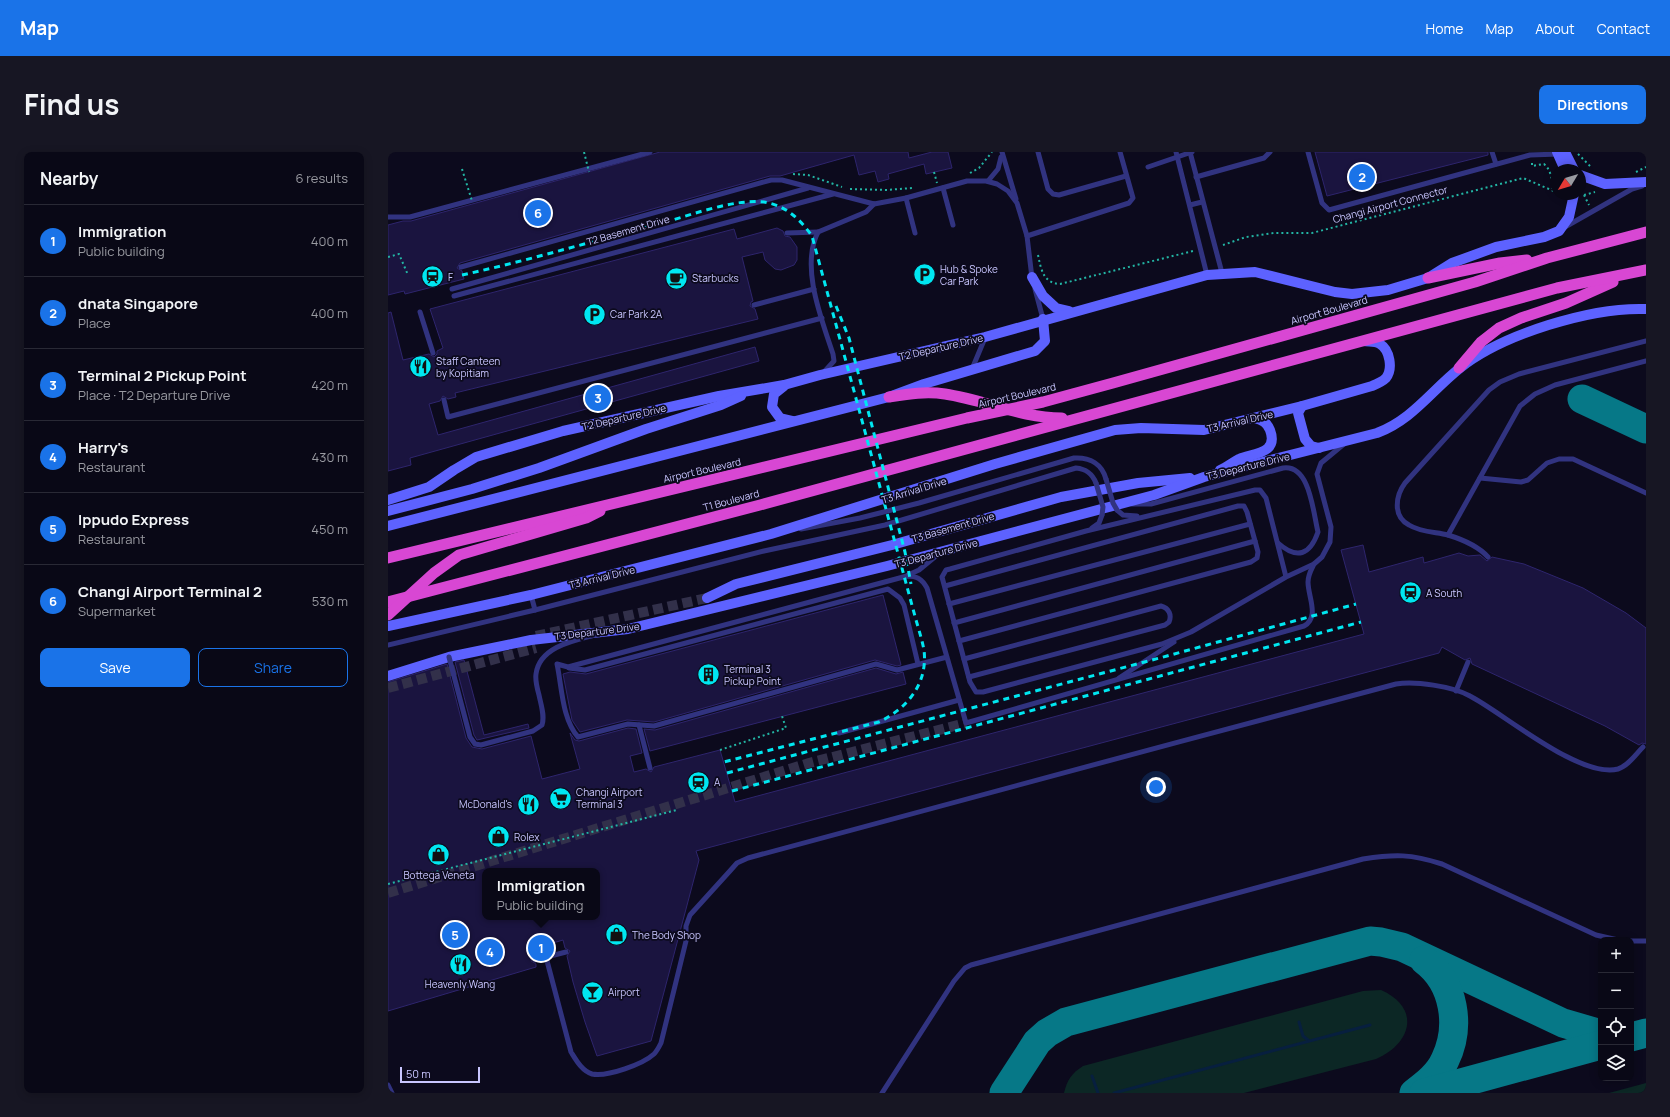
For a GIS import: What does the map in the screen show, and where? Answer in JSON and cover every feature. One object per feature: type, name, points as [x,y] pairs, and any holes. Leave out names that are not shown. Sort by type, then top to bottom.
[{"type":"highway","name":"Airport Boulevard","points":[[388,558],[1043,402],[1468,284],[1547,258],[1646,232]]},
{"type":"highway","points":[[1428,278],[1500,263],[1547,258]]},
{"type":"highway","points":[[889,397],[913,393],[943,393],[1035,417],[1079,418],[1557,288],[1646,270]]},
{"type":"highway","points":[[1459,368],[1481,342],[1499,328],[1533,314],[1566,303],[1630,274]]},
{"type":"highway","name":"T1 Boulevard","points":[[388,602],[760,505],[1079,418]]},
{"type":"highway","points":[[388,615],[434,573],[459,555],[586,518],[611,504]]},
{"type":"main road","points":[[1561,153],[1564,164]]},
{"type":"main road","points":[[1561,153],[1569,164]]},
{"type":"main road","points":[[1586,177],[1605,184],[1646,183]]},
{"type":"main road","points":[[1559,231],[1569,216],[1573,200]]},
{"type":"main road","name":"T2 Departure Drive","points":[[388,500],[429,487],[466,462],[489,453],[563,431],[719,396],[784,385],[820,375],[985,337],[1071,311],[1207,275],[1255,272],[1324,290],[1352,294],[1388,290],[1428,278],[1452,263],[1496,247],[1544,237],[1559,231]]},
{"type":"main road","points":[[1032,277],[1043,296],[1056,308],[1071,311]]},
{"type":"main road","points":[[1459,368],[1475,357],[1514,336],[1608,311],[1646,309]]},
{"type":"main road","points":[[388,526],[889,397],[924,384],[1040,349],[1046,337],[1043,320]]},
{"type":"main road","name":"T3 Arrival Drive","points":[[388,626],[531,595],[771,534],[995,464],[1115,430],[1141,428],[1204,430],[1302,406],[1372,386],[1384,380],[1390,369],[1387,352],[1376,342],[1364,341]]},
{"type":"main road","name":"T3 Departure Drive","points":[[388,676],[449,658],[548,637],[628,629],[887,566],[1119,507],[1208,476],[1377,433],[1397,424],[1420,407],[1459,368]]},
{"type":"main road","points":[[784,385],[774,394],[772,407],[780,418],[795,422]]},
{"type":"main road","points":[[388,511],[472,489],[539,468],[646,429],[721,405],[754,390]]},
{"type":"main road","points":[[1302,406],[1298,413],[1305,439],[1311,446],[1319,448]]},
{"type":"main road","points":[[1208,476],[1240,459],[1267,449],[1272,440],[1270,428],[1262,420],[1254,418]]},
{"type":"main road","name":"T3 Basement Drive","points":[[708,598],[736,584],[885,547],[1061,497],[1138,483],[1208,476]]},
{"type":"lane","points":[[388,217],[410,216],[650,152]]},
{"type":"lane","points":[[988,181],[998,169],[1001,162],[1001,152]]},
{"type":"lane","points":[[1001,152],[1027,236],[1032,277],[1043,320]]},
{"type":"lane","points":[[1038,152],[1048,189],[1052,194],[1059,195],[1126,176]]},
{"type":"lane","points":[[1027,236],[1129,203],[1133,198],[1120,152]]},
{"type":"lane","points":[[1148,167],[1176,155],[1190,152],[1222,273]]},
{"type":"lane","points":[[1196,178],[1264,158],[1270,152]]},
{"type":"lane","points":[[1308,152],[1322,203],[1329,210],[1530,155],[1561,153]]},
{"type":"lane","points":[[1492,152],[1496,164]]},
{"type":"lane","points":[[1176,155],[1207,275]]},
{"type":"lane","points":[[460,267],[771,180],[782,180],[874,204],[906,198],[967,181],[988,181],[997,184],[1008,191],[1017,203]]},
{"type":"lane","points":[[1559,231],[1632,189],[1646,183]]},
{"type":"lane","name":"T2 Basement Drive","points":[[452,289],[809,187]]},
{"type":"lane","points":[[943,188],[953,225]]},
{"type":"lane","points":[[454,296],[833,194]]},
{"type":"lane","points":[[906,198],[915,233]]},
{"type":"lane","points":[[1190,205],[1202,202]]},
{"type":"lane","points":[[786,233],[818,232],[866,212],[874,204]]},
{"type":"lane","points":[[818,232],[812,251],[814,289],[834,361],[831,366],[820,375]]},
{"type":"lane","points":[[754,305],[814,289]]},
{"type":"lane","points":[[420,312],[433,352]]},
{"type":"lane","points":[[444,400],[448,417],[822,318]]},
{"type":"lane","points":[[972,370],[985,337]]},
{"type":"lane","points":[[1488,557],[1482,551],[1448,535],[1424,531],[1408,525],[1399,513],[1397,503],[1398,492],[1489,390],[1500,382],[1519,374],[1646,341]]},
{"type":"lane","points":[[1448,535],[1513,417],[1528,399],[1544,389],[1555,385],[1646,361]]},
{"type":"lane","points":[[1114,680],[1190,632],[1286,577],[1314,564],[1322,557],[1330,542],[1331,527],[1318,480],[1318,468],[1327,458],[1349,440]]},
{"type":"lane","points":[[771,534],[860,518],[912,505],[1074,458],[1086,459],[1097,464],[1106,479],[1113,503],[1128,516],[1144,516]]},
{"type":"lane","points":[[1480,478],[1521,482],[1528,480],[1547,463],[1559,459],[1573,459],[1646,494]]},
{"type":"lane","points":[[388,645],[535,610],[764,550],[885,525],[1076,468],[1087,470],[1092,474],[1096,482],[1103,507],[1099,523],[1086,531]]},
{"type":"lane","points":[[1119,507],[1151,504],[1283,468],[1294,468],[1306,481],[1318,532],[1311,547],[1306,552],[1299,554],[1292,553],[1277,542]]},
{"type":"lane","points":[[1190,632],[1162,644],[983,692],[976,692],[969,678],[942,577],[946,570],[1086,531],[1144,516],[1260,490],[1266,498],[1286,577]]},
{"type":"lane","points":[[944,586],[1238,506],[1244,506],[1255,541],[1258,552],[1257,558],[1252,562],[959,641]]},
{"type":"lane","points":[[949,604],[1250,524]]},
{"type":"lane","points":[[954,622],[1255,541]]},
{"type":"lane","points":[[568,667],[907,576],[919,570],[935,556],[947,550]]},
{"type":"lane","points":[[907,576],[919,578],[927,588],[966,723],[1304,626],[1310,623],[1313,617],[1308,582],[1314,564]]},
{"type":"lane","points":[[918,664],[904,605],[900,598],[888,589],[585,670],[557,664],[567,716],[574,732],[578,737],[628,724],[654,726],[876,664],[897,670],[947,657]]},
{"type":"lane","points":[[531,595],[535,610]]},
{"type":"lane","points":[[964,659],[1162,606],[1169,610],[1171,618],[1165,625],[969,678]]},
{"type":"lane","points":[[449,658],[470,737],[475,744],[481,745],[533,731],[542,725],[543,716],[536,674],[542,660],[547,654],[563,644],[606,632]]},
{"type":"lane","points":[[1456,690],[1468,662]]},
{"type":"lane","points":[[546,957],[571,1052],[576,1061],[585,1070],[592,1074],[600,1074],[641,1063],[655,1053],[661,1043],[686,941],[683,927],[697,905],[737,863],[748,858],[985,792],[1396,684],[1410,682],[1456,690],[1469,695],[1522,731],[1553,749],[1591,766],[1607,770],[1618,769],[1627,764],[1643,747]]},
{"type":"lane","points":[[839,733],[959,700]]},
{"type":"lane","points":[[639,725],[650,768]]},
{"type":"lane","points":[[882,1093],[954,980],[965,968],[971,965],[1363,859],[1398,854],[1427,859],[1442,864],[1584,930],[1605,937]]},
{"type":"lane","points":[[1634,941],[1646,941]]},
{"type":"lane","points":[[535,960],[566,952]]},
{"type":"lane","points":[[388,1085],[392,1093]]},
{"type":"path","points":[[584,152],[589,172]]},
{"type":"path","points":[[1530,155],[1532,166],[1544,164],[1548,168],[1550,174]]},
{"type":"path","points":[[462,169],[472,201]]},
{"type":"path","points":[[934,172],[937,184]]},
{"type":"path","name":"Changi Airport Connector","points":[[1225,244],[1246,237],[1274,233],[1312,233],[1523,178],[1550,190]]},
{"type":"path","points":[[1586,199],[1589,206]]},
{"type":"path","points":[[1033,234],[1041,269],[1046,279],[1052,283],[1060,284],[1190,252]]},
{"type":"path","points":[[388,257],[399,254],[408,275]]},
{"type":"path","points":[[720,750],[786,728],[782,716]]},
{"type":"path","points":[[388,884],[677,810]]},
{"type":"green space","points":[[1381,990],[1394,997],[1402,1006],[1406,1016],[1407,1025],[1404,1035],[1398,1044],[1376,1059],[1244,1093],[1064,1093],[1070,1077],[1083,1066],[1363,991]]},
{"type":"green space","points":[[1646,1083],[1646,1093],[1609,1093]]},
{"type":"building","points":[[660,152],[908,152],[909,158],[932,152],[948,152],[952,168],[926,174],[924,164],[888,174],[889,179],[878,182],[875,171],[859,175],[854,155],[780,176],[770,176],[460,263],[457,268],[462,271],[464,279],[405,294],[404,291],[388,295],[388,225],[403,221],[411,221]]},
{"type":"building","points":[[1315,152],[1488,152],[1488,155],[1327,196]]},
{"type":"building","name":"Car Park 2A","points":[[777,228],[783,231],[785,236],[790,237],[797,247],[797,260],[794,265],[781,270],[775,269],[765,260],[763,252],[742,257],[753,301],[751,302],[750,306],[755,309],[758,319],[455,393],[456,397],[448,399],[443,396],[440,401],[429,404],[438,435],[755,347],[759,361],[410,458],[411,465],[388,471],[388,313],[391,312],[403,360],[429,354],[434,357],[437,354],[437,351],[443,348],[430,309],[734,229],[737,239]]},
{"type":"building","name":"Changi Airport Terminal 3","points":[[1363,545],[1369,572],[1423,557],[1424,563],[1459,553],[1468,556],[1480,555],[1487,561],[1492,557],[1524,564],[1583,588],[1626,613],[1646,628],[1646,744],[1642,743],[1639,745],[1605,726],[1472,664],[1470,658],[1465,660],[1442,647],[1439,653],[696,851],[699,860],[651,1041],[597,1056],[573,982],[567,956],[570,951],[565,948],[563,940],[533,949],[534,956],[531,961],[536,964],[536,967],[388,1011],[388,682],[447,664],[466,738],[472,747],[482,749],[531,736],[542,779],[580,769],[570,733],[575,740],[579,741],[628,728],[636,729],[642,753],[630,756],[634,772],[646,769],[651,772],[654,767],[720,750],[735,802],[1364,634],[1341,550]]},
{"type":"building","points":[[883,595],[901,665],[897,666],[875,660],[654,722],[627,720],[580,732],[572,720],[563,674],[570,672],[586,674]]},
{"type":"building","points":[[464,660],[484,735],[528,724],[529,728],[477,740],[474,735],[455,662]]},
{"type":"building","points":[[876,668],[896,674],[903,672],[906,684],[650,751],[644,729],[655,730]]},
{"type":"waterway","points":[[1299,1022],[1303,1036],[1308,1040]]},
{"type":"waterway","points":[[1114,1093],[1370,1025]]},
{"type":"waterway","points":[[1092,1076],[1098,1093]]},
{"type":"taxiway","points":[[1582,399],[1646,429]]},
{"type":"taxiway","points":[[1004,1093],[1037,1042],[1047,1033],[1066,1022],[1370,941],[1402,947],[1563,1023],[1598,1033]]},
{"type":"taxiway","points":[[1414,1093],[1439,1070],[1445,1060],[1453,1034],[1454,1020],[1448,993],[1443,981],[1424,960]]},
{"type":"taxiway","points":[[1634,1036],[1646,1033]]},
{"type":"taxiway","points":[[1424,1093],[1598,1046]]},
{"type":"tunnel","points":[[536,636],[707,598]]},
{"type":"tunnel","points":[[388,688],[536,648]]},
{"type":"tunnel","points":[[388,893],[809,763],[966,723]]},
{"type":"railway","points":[[462,275],[540,256],[716,207],[741,203],[764,202],[779,206],[797,219],[812,236],[924,650],[923,673],[919,684],[907,702],[879,722],[724,762]]},
{"type":"railway","points":[[836,306],[849,338],[905,552],[911,584]]},
{"type":"railway","points":[[727,773],[1356,604]]},
{"type":"railway","points":[[732,791],[1361,622]]},
{"type":"place","name":"dnata Singapore","points":[[1362,177]]},
{"type":"place","name":"Changi Airport Terminal 2","points":[[538,213]]},
{"type":"place","name":"Hub & Spoke Car Park","points":[[924,275]]},
{"type":"place","name":"F","points":[[432,277]]},
{"type":"place","name":"Starbucks","points":[[676,278]]},
{"type":"place","name":"Car Park 2A","points":[[594,314]]},
{"type":"place","name":"Staff Canteen by Kopitiam","points":[[421,367]]},
{"type":"place","name":"Terminal 2 Pickup Point","points":[[598,398]]},
{"type":"place","name":"A South","points":[[1410,593]]},
{"type":"place","name":"Terminal 3 Pickup Point","points":[[708,675]]},
{"type":"place","name":"A","points":[[699,782]]},
{"type":"place","name":"Changi Airport Terminal 3","points":[[561,798]]},
{"type":"place","name":"McDonald's","points":[[528,804]]},
{"type":"place","name":"Rolex","points":[[499,837]]},
{"type":"place","name":"Bottega Veneta","points":[[439,855]]},
{"type":"place","name":"Ippudo Express","points":[[455,935]]},
{"type":"place","name":"The Body Shop","points":[[616,935]]},
{"type":"place","name":"Immigration","points":[[541,948]]},
{"type":"place","name":"Harry's","points":[[490,952]]},
{"type":"place","name":"Heavenly Wang","points":[[460,964]]},
{"type":"place","name":"Airport","points":[[592,992]]}]
